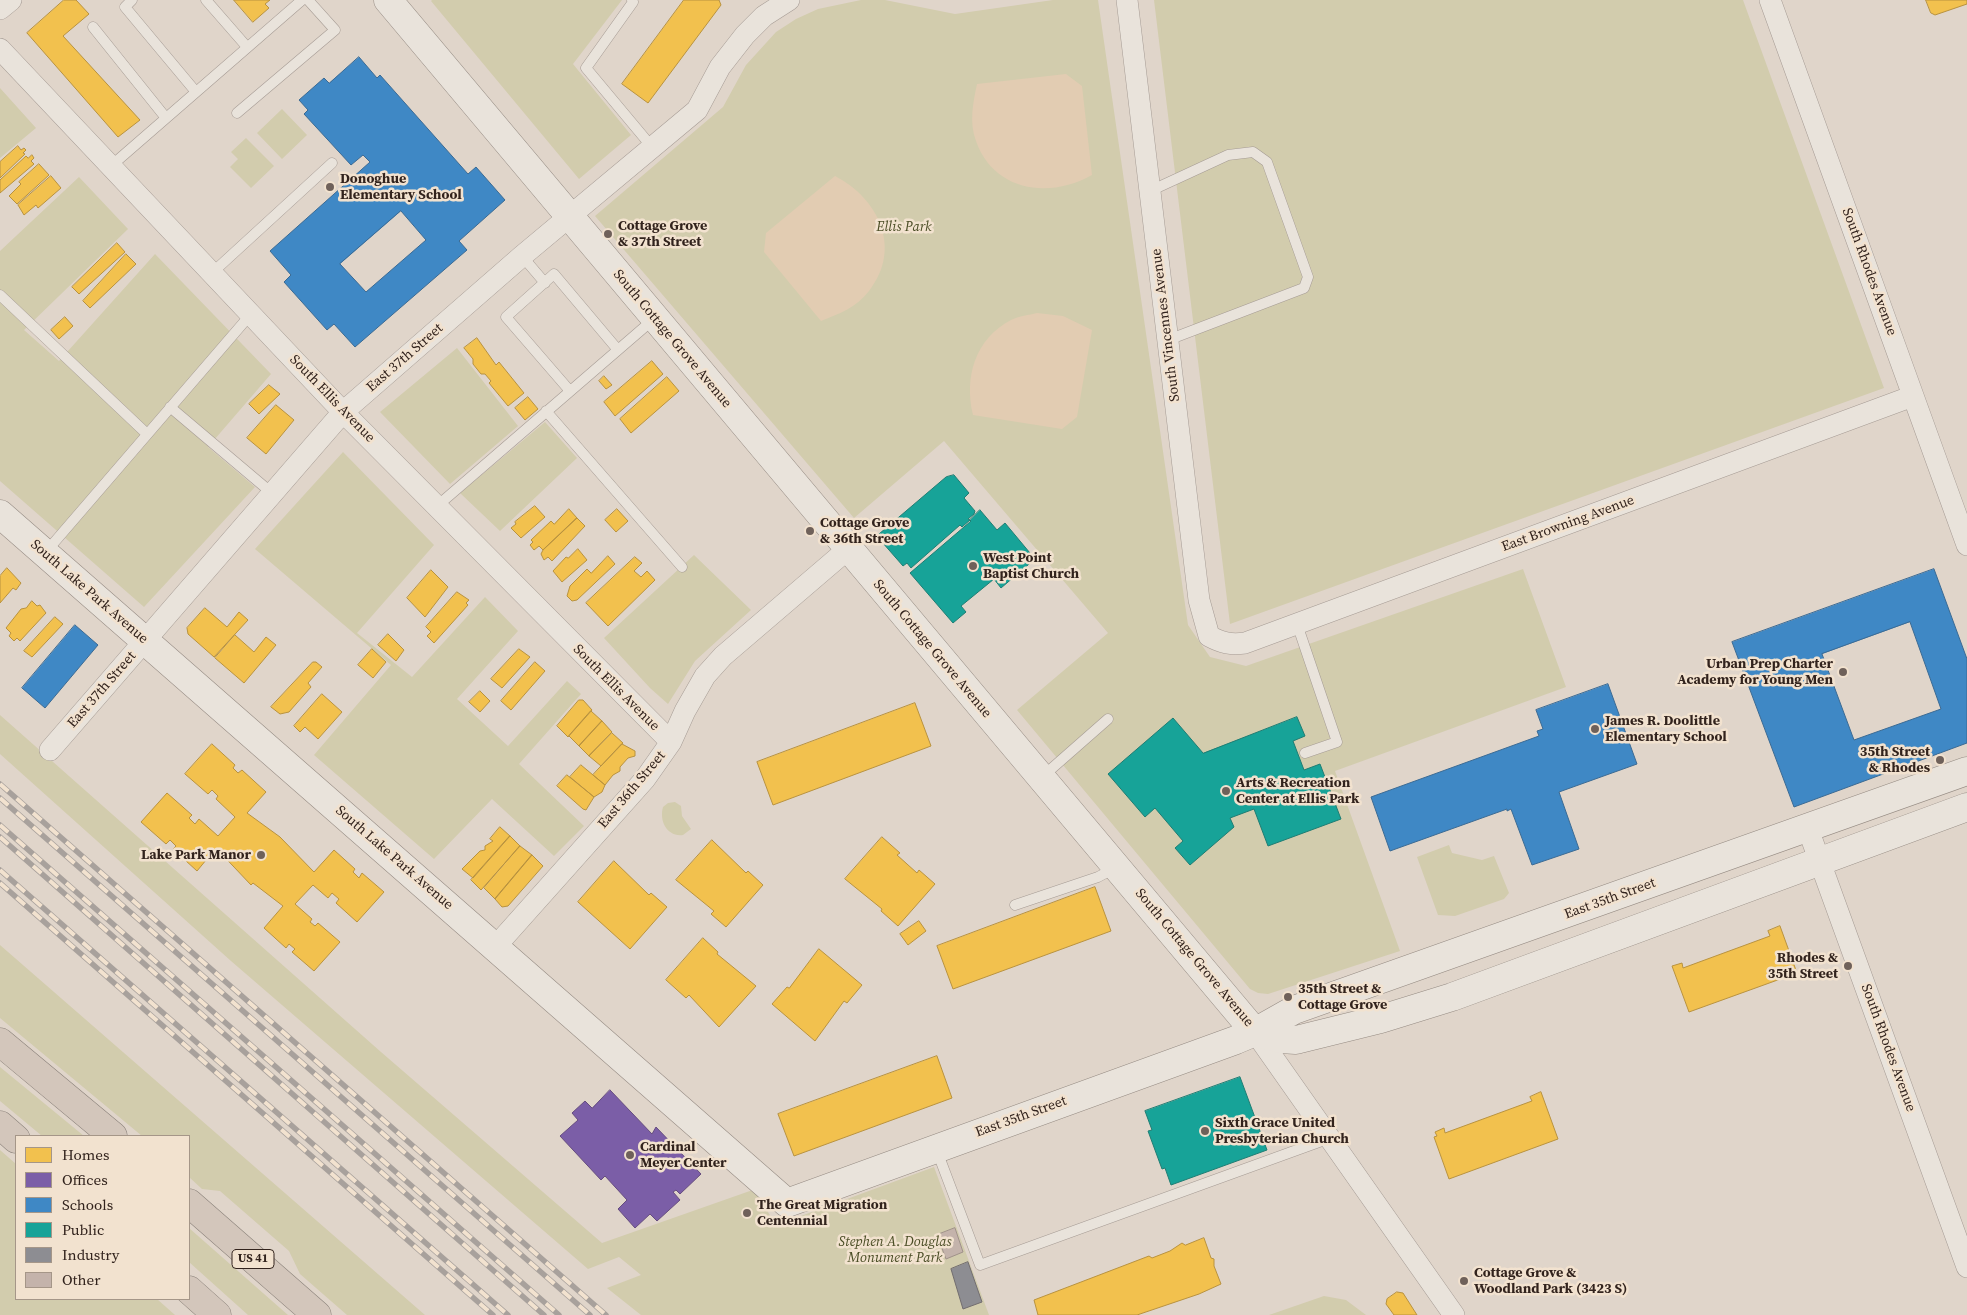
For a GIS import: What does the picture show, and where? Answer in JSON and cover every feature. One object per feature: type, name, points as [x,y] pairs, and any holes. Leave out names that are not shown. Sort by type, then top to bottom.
[{"type":"highway","points":[[0,1042],[112,1135]]},
{"type":"highway","points":[[0,1125],[15,1138]]},
{"type":"highway","name":"US 41","points":[[190,1204],[317,1315]]},
{"type":"highway","points":[[190,1291],[217,1315]]},
{"type":"main road","name":"South Cottage Grove Avenue","points":[[390,0],[569,217],[1256,1032]]},
{"type":"main road","name":"South Lake Park Avenue","points":[[0,514],[788,1203]]},
{"type":"main road","name":"East 35th Street","points":[[788,1203],[1256,1032],[1294,1010],[1967,771]]},
{"type":"main road","points":[[1256,1032],[1280,1039],[1296,1040],[1414,1010],[1967,806]]},
{"type":"street","points":[[0,9],[11,0]]},
{"type":"street","name":"East 37th Street","points":[[50,750],[343,412],[522,256],[698,110],[720,67],[745,35],[760,8],[789,0]]},
{"type":"street","name":"South Vincennes Avenue","points":[[1127,0],[1199,600],[1209,636],[1221,642]]},
{"type":"street","name":"South Rhodes Avenue","points":[[1770,0],[1967,545]]},
{"type":"street","name":"South Ellis Avenue","points":[[0,49],[343,412],[671,742]]},
{"type":"street","name":"East Browning Avenue","points":[[1221,642],[1232,645],[1246,643],[1913,396]]},
{"type":"street","name":"East 36th Street","points":[[496,946],[645,779],[671,742],[685,710],[705,676],[723,656],[848,549]]},
{"type":"street","name":"South Rhodes Avenue","points":[[1808,829],[1967,1267]]},
{"type":"street","name":"South Cottage Grove Avenue","points":[[1256,1032],[1454,1315]]},
{"type":"lane","points":[[132,0],[125,7],[196,92]]},
{"type":"lane","points":[[206,0],[247,47]]},
{"type":"lane","points":[[111,166],[302,0]]},
{"type":"lane","points":[[237,113],[335,30],[308,0]]},
{"type":"lane","points":[[632,0],[633,2],[586,68],[652,147]]},
{"type":"lane","points":[[92,26],[166,118]]},
{"type":"lane","points":[[1150,191],[1228,155],[1253,152],[1267,162],[1308,277],[1304,288],[1168,340]]},
{"type":"lane","points":[[212,273],[332,163]]},
{"type":"lane","points":[[522,256],[545,282]]},
{"type":"lane","points":[[570,391],[506,317],[554,274],[618,350]]},
{"type":"lane","points":[[0,295],[147,434]]},
{"type":"lane","points":[[44,553],[251,314]]},
{"type":"lane","points":[[436,506],[655,318]]},
{"type":"lane","points":[[170,408],[273,494]]},
{"type":"lane","points":[[546,411],[682,566]]},
{"type":"lane","points":[[1297,624],[1337,742],[1305,754]]},
{"type":"lane","points":[[1041,778],[1108,719]]},
{"type":"lane","points":[[1015,905],[1098,877],[1116,867]]},
{"type":"lane","points":[[936,1148],[980,1265],[1330,1138]]},
{"type":"green space","points":[[432,0],[622,0],[573,64],[631,135],[579,179]]},
{"type":"green space","name":"Ellis Park","points":[[861,0],[885,0],[955,14],[1053,0],[1098,0],[1188,625],[1210,657],[1246,666],[1523,569],[1566,687],[1335,771],[1400,951],[1268,994],[1258,993],[1250,989],[1017,710],[1108,633],[944,441],[854,518],[595,216],[723,107],[746,65],[776,32],[796,19],[818,9]]},
{"type":"green space","points":[[1154,0],[1743,0],[1884,388],[1230,624]]},
{"type":"green space","points":[[0,88],[36,128],[0,158]]},
{"type":"green space","points":[[282,109],[307,135],[282,159],[257,133]]},
{"type":"green space","points":[[246,138],[274,166],[251,188],[230,167],[238,159],[231,152]]},
{"type":"green space","points":[[79,177],[128,229],[24,330],[59,361],[155,254],[271,374],[208,447],[255,487],[144,607],[0,481],[0,251]]},
{"type":"green space","points":[[457,348],[518,426],[450,484],[380,412]]},
{"type":"green space","points":[[545,422],[577,458],[500,531],[460,493]]},
{"type":"green space","points":[[343,452],[434,545],[357,633],[412,677],[485,597],[518,631],[457,699],[508,746],[567,681],[581,694],[519,764],[584,826],[554,856],[492,799],[434,859],[314,755],[391,665],[255,549]]},
{"type":"green space","points":[[694,555],[751,610],[695,661],[668,704],[650,688],[604,638]]},
{"type":"green space","name":"Stephen A. Douglas Monument Park","points":[[0,715],[381,1052],[602,1243],[764,1186],[765,1207],[771,1217],[790,1220],[934,1167],[989,1315],[641,1315],[607,1288],[641,1275],[619,1257],[588,1269],[231,961],[0,754]]},
{"type":"green space","points":[[675,802],[681,806],[682,816],[691,829],[683,835],[677,835],[669,831],[663,823],[663,807],[668,803]]},
{"type":"green space","points":[[1449,845],[1452,853],[1482,860],[1494,856],[1509,893],[1504,899],[1455,916],[1438,915],[1417,857]]},
{"type":"green space","points":[[0,945],[425,1315],[347,1315],[300,1274],[289,1251],[220,1191],[202,1189],[190,1178],[190,1135],[141,1135],[0,1018]]},
{"type":"green space","points":[[0,1067],[83,1135],[41,1135],[0,1101]]},
{"type":"green space","points":[[0,1150],[15,1163],[15,1300],[158,1300],[175,1315],[0,1315]]},
{"type":"green space","points":[[190,1229],[288,1315],[248,1315],[190,1263]]},
{"type":"green space","points":[[1324,1296],[1346,1300],[1366,1315],[1269,1315]]},
{"type":"sand","points":[[1066,74],[1082,86],[1092,175],[1076,183],[1059,187],[1025,186],[1010,180],[996,171],[984,158],[976,141],[972,120],[977,84]]},
{"type":"sand","points":[[835,176],[850,185],[874,211],[881,226],[885,242],[884,258],[879,275],[864,297],[847,309],[821,321],[764,252],[766,233]]},
{"type":"sand","points":[[1037,313],[1063,316],[1092,330],[1077,417],[1062,429],[973,415],[970,387],[975,360],[981,348],[999,328],[1011,320]]},
{"type":"building: Homes","points":[[64,0],[76,0],[89,14],[63,36],[140,120],[118,137],[27,33]]},
{"type":"building: Homes","points":[[234,0],[270,0],[265,4],[269,8],[253,22]]},
{"type":"building: Homes","points":[[684,0],[719,0],[721,5],[648,103],[622,84]]},
{"type":"building: Homes","points":[[1926,0],[1967,0],[1967,4],[1935,15],[1931,13]]},
{"type":"building: Homes","points":[[18,146],[21,150],[24,148],[26,150],[23,153],[25,154],[0,178],[0,162]]},
{"type":"building: Homes","points":[[32,155],[34,158],[31,161],[34,164],[0,193],[0,180],[26,156],[28,158]]},
{"type":"building: Homes","points":[[39,164],[49,175],[17,204],[9,196],[21,184],[19,182]]},
{"type":"building: Homes","points":[[51,176],[61,188],[38,208],[36,205],[24,215],[18,205]]},
{"type":"building: Homes","points":[[117,243],[125,252],[79,294],[72,287]]},
{"type":"building: Homes","points":[[126,254],[136,264],[90,308],[83,301]]},
{"type":"building: Homes","points":[[65,317],[73,326],[59,339],[51,330]]},
{"type":"building: Homes","points":[[477,338],[496,365],[499,362],[524,393],[508,406],[489,383],[491,381],[485,374],[481,374],[473,364],[473,359],[464,348]]},
{"type":"building: Homes","points":[[652,361],[663,374],[615,416],[604,402]]},
{"type":"building: Homes","points":[[604,376],[612,385],[606,389],[599,381]]},
{"type":"building: Homes","points":[[667,377],[679,391],[631,433],[620,419]]},
{"type":"building: Homes","points":[[269,385],[280,394],[259,414],[249,404]]},
{"type":"building: Homes","points":[[528,397],[538,409],[525,420],[515,408]]},
{"type":"building: Homes","points":[[276,405],[294,420],[266,454],[247,438]]},
{"type":"building: Homes","points":[[535,506],[545,517],[521,538],[511,528],[516,524],[515,522]]},
{"type":"building: Homes","points":[[569,509],[577,518],[543,550],[539,546],[534,550],[530,545],[533,542],[531,540],[551,521],[554,524]]},
{"type":"building: Homes","points":[[617,509],[628,521],[616,532],[605,520]]},
{"type":"building: Homes","points":[[577,518],[585,526],[552,561],[548,557],[544,560],[541,554],[543,550]]},
{"type":"building: Homes","points":[[578,549],[587,560],[562,582],[553,571],[566,557],[568,558]]},
{"type":"building: Homes","points":[[608,556],[615,564],[577,600],[572,601],[567,596],[570,586],[587,569],[591,573]]},
{"type":"building: Homes","points":[[635,557],[642,563],[634,571],[641,577],[647,571],[655,580],[608,626],[586,603]]},
{"type":"building: Homes","points":[[7,568],[21,583],[16,590],[13,588],[0,603],[0,576]]},
{"type":"building: Homes","points":[[431,570],[448,587],[425,617],[407,598]]},
{"type":"building: Homes","points":[[457,592],[469,600],[466,603],[468,605],[434,643],[427,636],[431,632],[426,627]]},
{"type":"building: Homes","points":[[32,601],[37,606],[40,605],[46,613],[20,641],[17,638],[14,641],[9,636],[11,633],[6,628],[21,609],[26,608]]},
{"type":"building: Homes","points":[[205,608],[227,627],[239,612],[248,620],[214,657],[188,634],[187,628]]},
{"type":"building: Homes","points":[[55,617],[63,624],[32,657],[24,651]]},
{"type":"building: Homes","points":[[388,634],[404,650],[396,661],[378,645]]},
{"type":"building: Homes","points":[[235,635],[254,652],[266,637],[276,645],[244,683],[215,658]]},
{"type":"building: Homes","points":[[372,649],[386,662],[373,678],[358,665]]},
{"type":"building: Homes","points":[[519,649],[530,657],[502,688],[491,679]]},
{"type":"building: Homes","points":[[313,662],[322,667],[308,683],[311,687],[289,712],[280,714],[271,707]]},
{"type":"building: Homes","points":[[535,662],[545,671],[511,710],[501,701]]},
{"type":"building: Homes","points":[[480,691],[490,701],[480,712],[469,702]]},
{"type":"building: Homes","points":[[322,694],[342,712],[318,739],[305,727],[300,732],[294,726]]},
{"type":"building: Homes","points":[[579,700],[583,700],[592,710],[568,737],[557,726]]},
{"type":"building: Homes","points":[[915,703],[931,746],[773,805],[757,762]]},
{"type":"building: Homes","points":[[591,711],[602,721],[579,746],[569,736]]},
{"type":"building: Homes","points":[[602,721],[612,732],[589,756],[579,746]]},
{"type":"building: Homes","points":[[612,733],[623,743],[601,766],[589,756]]},
{"type":"building: Homes","name":"Lake Park Manor","points":[[212,744],[235,765],[233,768],[238,773],[242,770],[266,792],[247,813],[280,837],[314,872],[334,850],[355,869],[353,872],[359,878],[362,873],[384,892],[357,922],[336,903],[339,899],[332,893],[328,898],[313,885],[295,904],[312,919],[310,922],[315,926],[318,923],[340,942],[314,971],[292,952],[295,949],[289,944],[286,948],[264,928],[283,906],[253,883],[251,885],[216,848],[197,871],[173,849],[176,846],[170,840],[166,844],[141,822],[167,793],[192,815],[189,818],[195,824],[199,819],[218,836],[235,817],[216,799],[218,796],[212,790],[208,794],[185,774]]},
{"type":"building: Homes","points":[[622,744],[635,751],[635,756],[628,758],[620,767],[620,771],[613,775],[605,785],[593,775]]},
{"type":"building: Homes","points":[[581,765],[605,785],[602,792],[594,797],[570,777]]},
{"type":"building: Homes","points":[[567,775],[594,797],[586,810],[557,786]]},
{"type":"building: Homes","points":[[500,827],[510,836],[473,878],[462,869],[480,851],[485,850],[485,846],[493,841],[490,839]]},
{"type":"building: Homes","points":[[510,836],[520,846],[481,890],[471,880]]},
{"type":"building: Homes","points":[[882,837],[900,853],[897,855],[917,873],[919,870],[935,884],[898,926],[881,911],[882,909],[845,879]]},
{"type":"building: Homes","points":[[712,840],[746,873],[748,871],[763,885],[726,927],[711,914],[714,911],[676,880]]},
{"type":"building: Homes","points":[[520,846],[532,855],[495,899],[484,888]]},
{"type":"building: Homes","points":[[532,855],[543,866],[508,906],[502,907],[495,899]]},
{"type":"building: Homes","points":[[614,861],[649,895],[651,893],[667,907],[630,949],[578,902]]},
{"type":"building: Homes","points":[[1095,887],[1111,931],[953,989],[937,946]]},
{"type":"building: Homes","points":[[919,921],[926,931],[908,945],[900,934]]},
{"type":"building: Homes","points":[[1780,926],[1797,973],[1689,1012],[1672,966],[1682,963],[1683,968],[1770,936],[1768,931]]},
{"type":"building: Homes","points":[[703,938],[718,952],[717,954],[756,986],[719,1027],[689,995],[686,998],[666,980]]},
{"type":"building: Homes","points":[[819,949],[862,985],[847,1003],[844,1001],[815,1041],[772,1004],[787,987],[789,988]]},
{"type":"building: Homes","points":[[937,1056],[952,1098],[794,1156],[778,1114]]},
{"type":"building: Homes","points":[[1541,1092],[1558,1139],[1449,1179],[1434,1137],[1437,1136],[1435,1132],[1444,1128],[1445,1133],[1532,1101],[1530,1097]]},
{"type":"building: Homes","points":[[1204,1238],[1211,1258],[1214,1259],[1214,1266],[1221,1284],[1199,1294],[1137,1315],[1038,1315],[1034,1300],[1149,1256],[1152,1258],[1170,1251],[1182,1243],[1185,1245]]},
{"type":"building: Homes","points":[[1397,1292],[1403,1293],[1417,1315],[1394,1315],[1386,1304],[1387,1299]]},
{"type":"building: Offices","name":"Cardinal Meyer Center","points":[[610,1090],[652,1134],[656,1127],[701,1174],[680,1194],[676,1190],[673,1192],[680,1200],[657,1221],[650,1214],[635,1228],[618,1209],[627,1200],[605,1176],[601,1180],[560,1136],[578,1120],[572,1113],[585,1101],[592,1108]]},
{"type":"building: Schools","points":[[359,57],[377,78],[380,75],[468,174],[476,167],[505,200],[459,241],[467,250],[355,347],[334,324],[327,330],[284,282],[291,275],[270,251],[370,162],[363,155],[351,165],[304,114],[308,110],[299,100],[324,78],[329,83]],"holes":[[[401,211],[426,240],[366,292],[340,264]]]},
{"type":"building: Schools","name":"Urban Prep Charter Academy for Young Men","points":[[1934,569],[1967,659],[1967,743],[1794,807],[1732,642]],"holes":[[[1910,622],[1941,709],[1854,740],[1822,654]]]},
{"type":"building: Schools","points":[[75,625],[98,645],[45,708],[22,688]]},
{"type":"building: Schools","points":[[1608,684],[1637,764],[1559,792],[1579,849],[1532,865],[1511,809],[1507,811],[1507,809],[1390,851],[1371,797],[1539,736],[1537,731],[1543,729],[1536,710]]},
{"type":"building: Public","points":[[954,475],[969,493],[964,498],[975,511],[974,514],[962,527],[960,525],[911,568],[907,563],[903,566],[882,542],[884,540],[879,534],[946,477]]},
{"type":"building: Public","name":"West Point Baptist Church","points":[[980,510],[997,530],[1005,523],[1035,559],[1001,588],[994,579],[961,606],[966,612],[953,623],[910,573],[971,521]]},
{"type":"building: Public","name":"Arts & Recreation Center at Ellis Park","points":[[1297,717],[1305,736],[1293,741],[1304,770],[1320,764],[1341,819],[1268,846],[1254,809],[1230,818],[1234,827],[1190,865],[1175,848],[1183,841],[1155,808],[1145,817],[1108,774],[1173,718],[1203,753]]},
{"type":"building: Public","name":"Sixth Grace United Presbyterian Church","points":[[1240,1077],[1267,1150],[1171,1185],[1165,1168],[1162,1169],[1148,1131],[1152,1130],[1145,1111]]},
{"type":"building: Industry","points":[[968,1262],[982,1302],[963,1309],[951,1269]]},
{"type":"building: Other","points":[[955,1228],[963,1252],[946,1259],[937,1235]]},
{"type":"railway","points":[[0,784],[606,1315]]},
{"type":"railway","points":[[0,798],[590,1315]]},
{"type":"railway","points":[[0,825],[559,1315]]},
{"type":"railway","points":[[0,837],[544,1315]]},
{"type":"railway","points":[[0,870],[508,1315]]},
{"type":"railway","points":[[0,883],[493,1315]]},
{"type":"place","name":"Donoghue Elementary School","points":[[330,187]]},
{"type":"place","name":"Cottage Grove & 37th Street","points":[[608,234]]},
{"type":"place","name":"Cottage Grove & 36th Street","points":[[810,531]]},
{"type":"place","name":"West Point Baptist Church","points":[[973,566]]},
{"type":"place","name":"Urban Prep Charter Academy for Young Men","points":[[1843,672]]},
{"type":"place","name":"James R. Doolittle Elementary School","points":[[1595,729]]},
{"type":"place","name":"35th Street & Rhodes","points":[[1940,760]]},
{"type":"place","name":"Arts & Recreation Center at Ellis Park","points":[[1226,791]]},
{"type":"place","name":"Lake Park Manor","points":[[261,855]]},
{"type":"place","name":"Rhodes & 35th Street","points":[[1848,966]]},
{"type":"place","name":"35th Street & Cottage Grove","points":[[1288,997]]},
{"type":"place","name":"Sixth Grace United Presbyterian Church","points":[[1205,1131]]},
{"type":"place","name":"Cardinal Meyer Center","points":[[630,1155]]},
{"type":"place","name":"The Great Migration Centennial","points":[[747,1213]]},
{"type":"place","name":"Cottage Grove & Woodland Park (3423 S)","points":[[1464,1281]]}]
